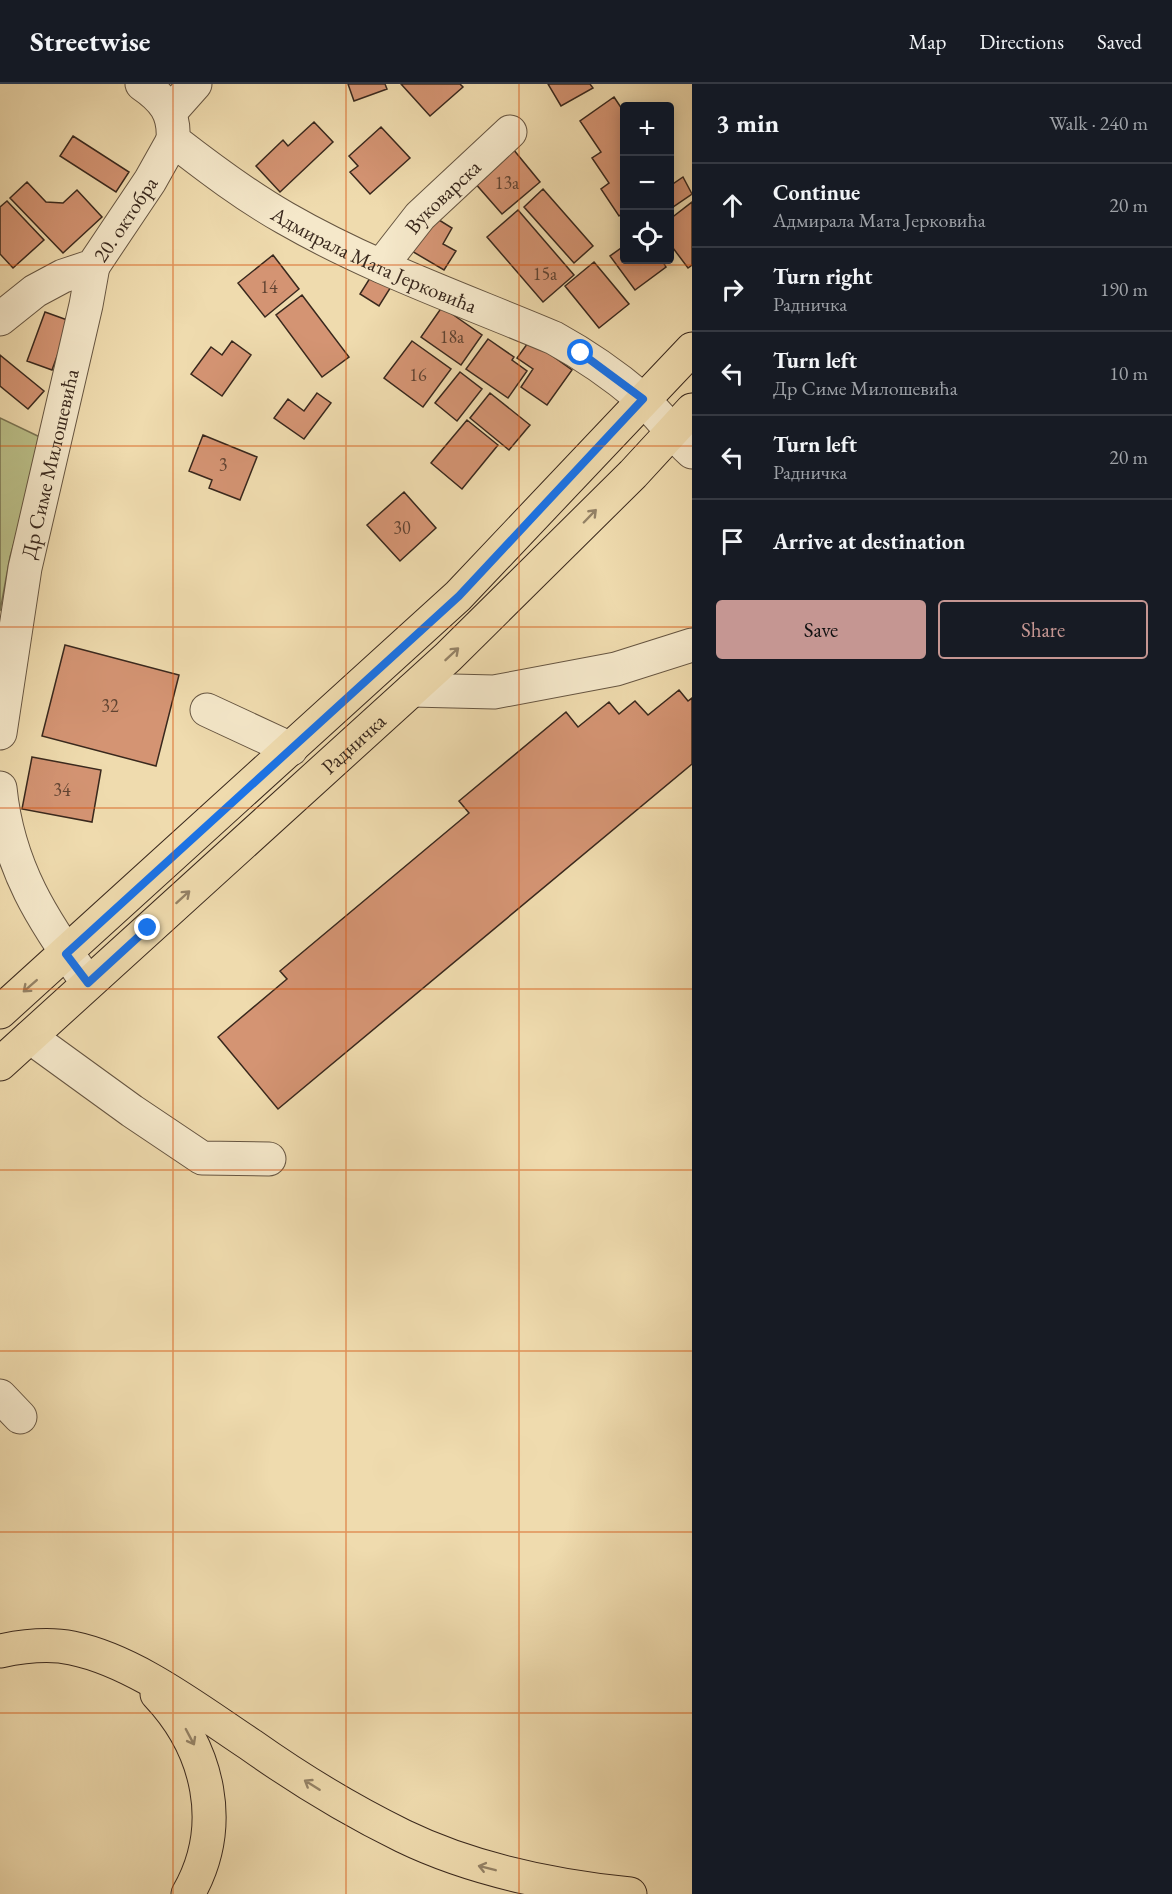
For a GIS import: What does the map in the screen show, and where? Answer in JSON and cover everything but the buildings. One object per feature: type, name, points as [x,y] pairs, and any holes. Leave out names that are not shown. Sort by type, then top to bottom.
[{"type":"main road","name":"Радничка","points":[[0,1012],[459,596],[692,349]]},
{"type":"main road","name":"Радничка","points":[[0,1064],[412,690],[685,432]]},
{"type":"main road","points":[[0,1651],[34,1645],[73,1648],[101,1657],[178,1697],[329,1795],[431,1849],[491,1869],[630,1894]]},
{"type":"main road","points":[[139,1676],[185,1727],[207,1781],[209,1831],[201,1864],[188,1894]]},
{"type":"street","name":"Адмирала Мата Јерковића","points":[[142,84],[155,93],[172,125],[228,181],[285,218],[381,266],[554,338],[581,353],[685,432]]},
{"type":"street","name":"20. октобра","points":[[0,318],[34,291],[63,276],[93,266],[150,181],[172,125],[195,84]]},
{"type":"street","name":"Вуковарска","points":[[381,266],[420,216],[510,132]]},
{"type":"street","name":"Др Симе Милошевића","points":[[0,733],[25,568],[93,266]]},
{"type":"street","points":[[412,690],[494,692],[616,669],[692,645]]},
{"type":"street","points":[[207,710],[291,749]]},
{"type":"street","points":[[0,788],[7,832],[9,873],[88,983]]},
{"type":"street","points":[[30,1037],[132,1111],[202,1158],[269,1159]]},
{"type":"green space","points":[[0,418],[44,439],[10,557],[0,611]]},
{"type":"route","points":[[148,928],[88,983],[66,954],[459,596],[643,399],[581,353]]}]
